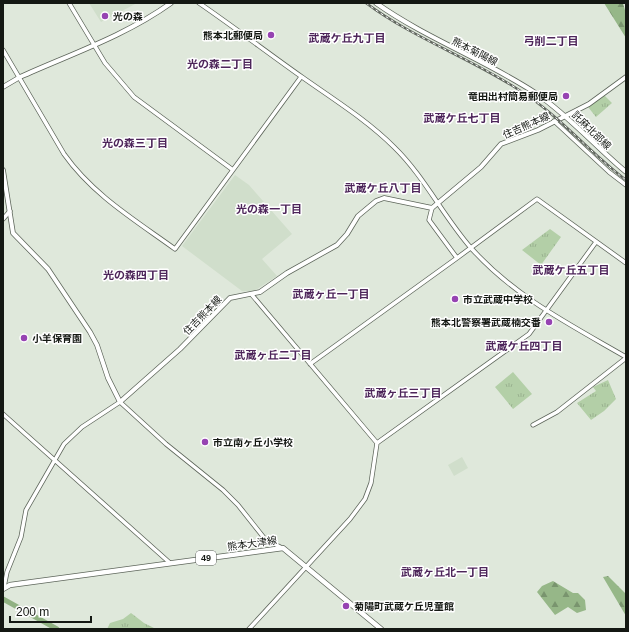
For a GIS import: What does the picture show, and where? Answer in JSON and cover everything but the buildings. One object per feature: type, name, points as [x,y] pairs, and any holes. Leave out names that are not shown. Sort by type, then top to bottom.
[{"type":"main road","points":[[3,87],[20,77],[94,46],[151,17],[171,3]]},
{"type":"main road","name":"熊本菊陽線","points":[[376,3],[420,31],[534,92],[564,117]]},
{"type":"main road","name":"託麻北部線","points":[[626,77],[589,104],[564,117],[626,172]]},
{"type":"main road","name":"住吉熊本線","points":[[120,402],[183,346],[230,298],[252,295],[260,292],[287,273],[337,245],[366,208],[381,198],[432,208],[481,167],[501,144],[538,130],[564,117]]},
{"type":"main road","points":[[3,170],[11,210],[12,227],[15,236],[44,263],[90,332],[97,344],[108,378],[120,402]]},
{"type":"main road","name":"熊本大津線","points":[[4,588],[10,585],[283,548],[381,629]]},
{"type":"street","points":[[69,3],[94,46],[119,82],[134,97],[233,170]]},
{"type":"street","points":[[199,3],[366,123],[394,147],[471,248],[510,285],[546,312],[626,357],[570,403],[533,425]]},
{"type":"street","points":[[3,50],[64,154],[84,180],[102,196],[175,249],[301,77]]},
{"type":"street","points":[[554,121],[609,172],[626,185]]},
{"type":"street","points":[[310,364],[537,200],[626,263]]},
{"type":"street","points":[[432,208],[429,220],[457,258]]},
{"type":"street","points":[[3,219],[11,210]]},
{"type":"street","points":[[249,629],[350,519],[365,499],[371,483],[377,443],[522,339],[535,327],[596,242]]},
{"type":"street","points":[[252,295],[377,443]]},
{"type":"street","points":[[4,588],[7,572],[21,537],[26,510],[54,460],[64,444],[75,432],[120,402],[166,444],[223,490],[238,505],[265,539],[283,548]]},
{"type":"street","points":[[3,414],[170,563]]},
{"type":"shaded area","name":"光の森","points":[[89,3],[137,3],[101,22]]},
{"type":"shaded area","points":[[235,175],[249,185],[292,234],[262,259],[277,276],[254,291],[242,291],[182,246]]},
{"type":"shaded area","points":[[462,457],[468,468],[454,476],[448,465]]},
{"type":"green space","points":[[604,3],[623,3],[626,14],[626,38]]},
{"type":"green space","points":[[603,94],[612,103],[596,117],[588,107]]},
{"type":"green space","points":[[550,229],[561,237],[541,265],[522,250]]},
{"type":"green space","points":[[513,372],[532,394],[513,409],[495,387]]},
{"type":"green space","points":[[608,380],[616,399],[604,411],[591,420],[577,403],[596,391],[593,387]]},
{"type":"green space","points":[[608,576],[626,594],[626,616],[603,577]]},
{"type":"green space","points":[[553,581],[573,593],[578,593],[585,600],[586,610],[577,613],[568,607],[555,615],[537,592],[542,586]]},
{"type":"green space","points":[[131,613],[144,623],[156,629],[107,629],[110,623],[123,619]]},
{"type":"waterway","points":[[3,599],[57,629]]},
{"type":"railway","points":[[366,3],[403,27],[481,68],[534,100],[626,180]]},
{"type":"place","name":"光の森","points":[[105,16]]},
{"type":"place","name":"熊本北郵便局","points":[[271,35]]},
{"type":"place","name":"竜田出村簡易郵便局","points":[[566,96]]},
{"type":"place","name":"市立武蔵中学校","points":[[455,299]]},
{"type":"place","name":"熊本北警察署武蔵楠交番","points":[[549,322]]},
{"type":"place","name":"小羊保育園","points":[[24,338]]},
{"type":"place","name":"市立南ヶ丘小学校","points":[[205,442]]},
{"type":"place","name":"菊陽町武蔵ケ丘児童館","points":[[346,606]]},
{"type":"district","name":"武蔵ケ丘九丁目","points":[[347,38]]},
{"type":"district","name":"弓削二丁目","points":[[551,41]]},
{"type":"district","name":"光の森二丁目","points":[[220,64]]},
{"type":"district","name":"武蔵ケ丘七丁目","points":[[462,118]]},
{"type":"district","name":"光の森三丁目","points":[[135,143]]},
{"type":"district","name":"武蔵ケ丘八丁目","points":[[383,188]]},
{"type":"district","name":"光の森一丁目","points":[[269,209]]},
{"type":"district","name":"武蔵ケ丘五丁目","points":[[571,270]]},
{"type":"district","name":"光の森四丁目","points":[[136,275]]},
{"type":"district","name":"武蔵ヶ丘一丁目","points":[[331,294]]},
{"type":"district","name":"武蔵ケ丘四丁目","points":[[524,346]]},
{"type":"district","name":"武蔵ヶ丘二丁目","points":[[273,355]]},
{"type":"district","name":"武蔵ヶ丘三丁目","points":[[403,393]]},
{"type":"district","name":"武蔵ヶ丘北一丁目","points":[[445,572]]}]
